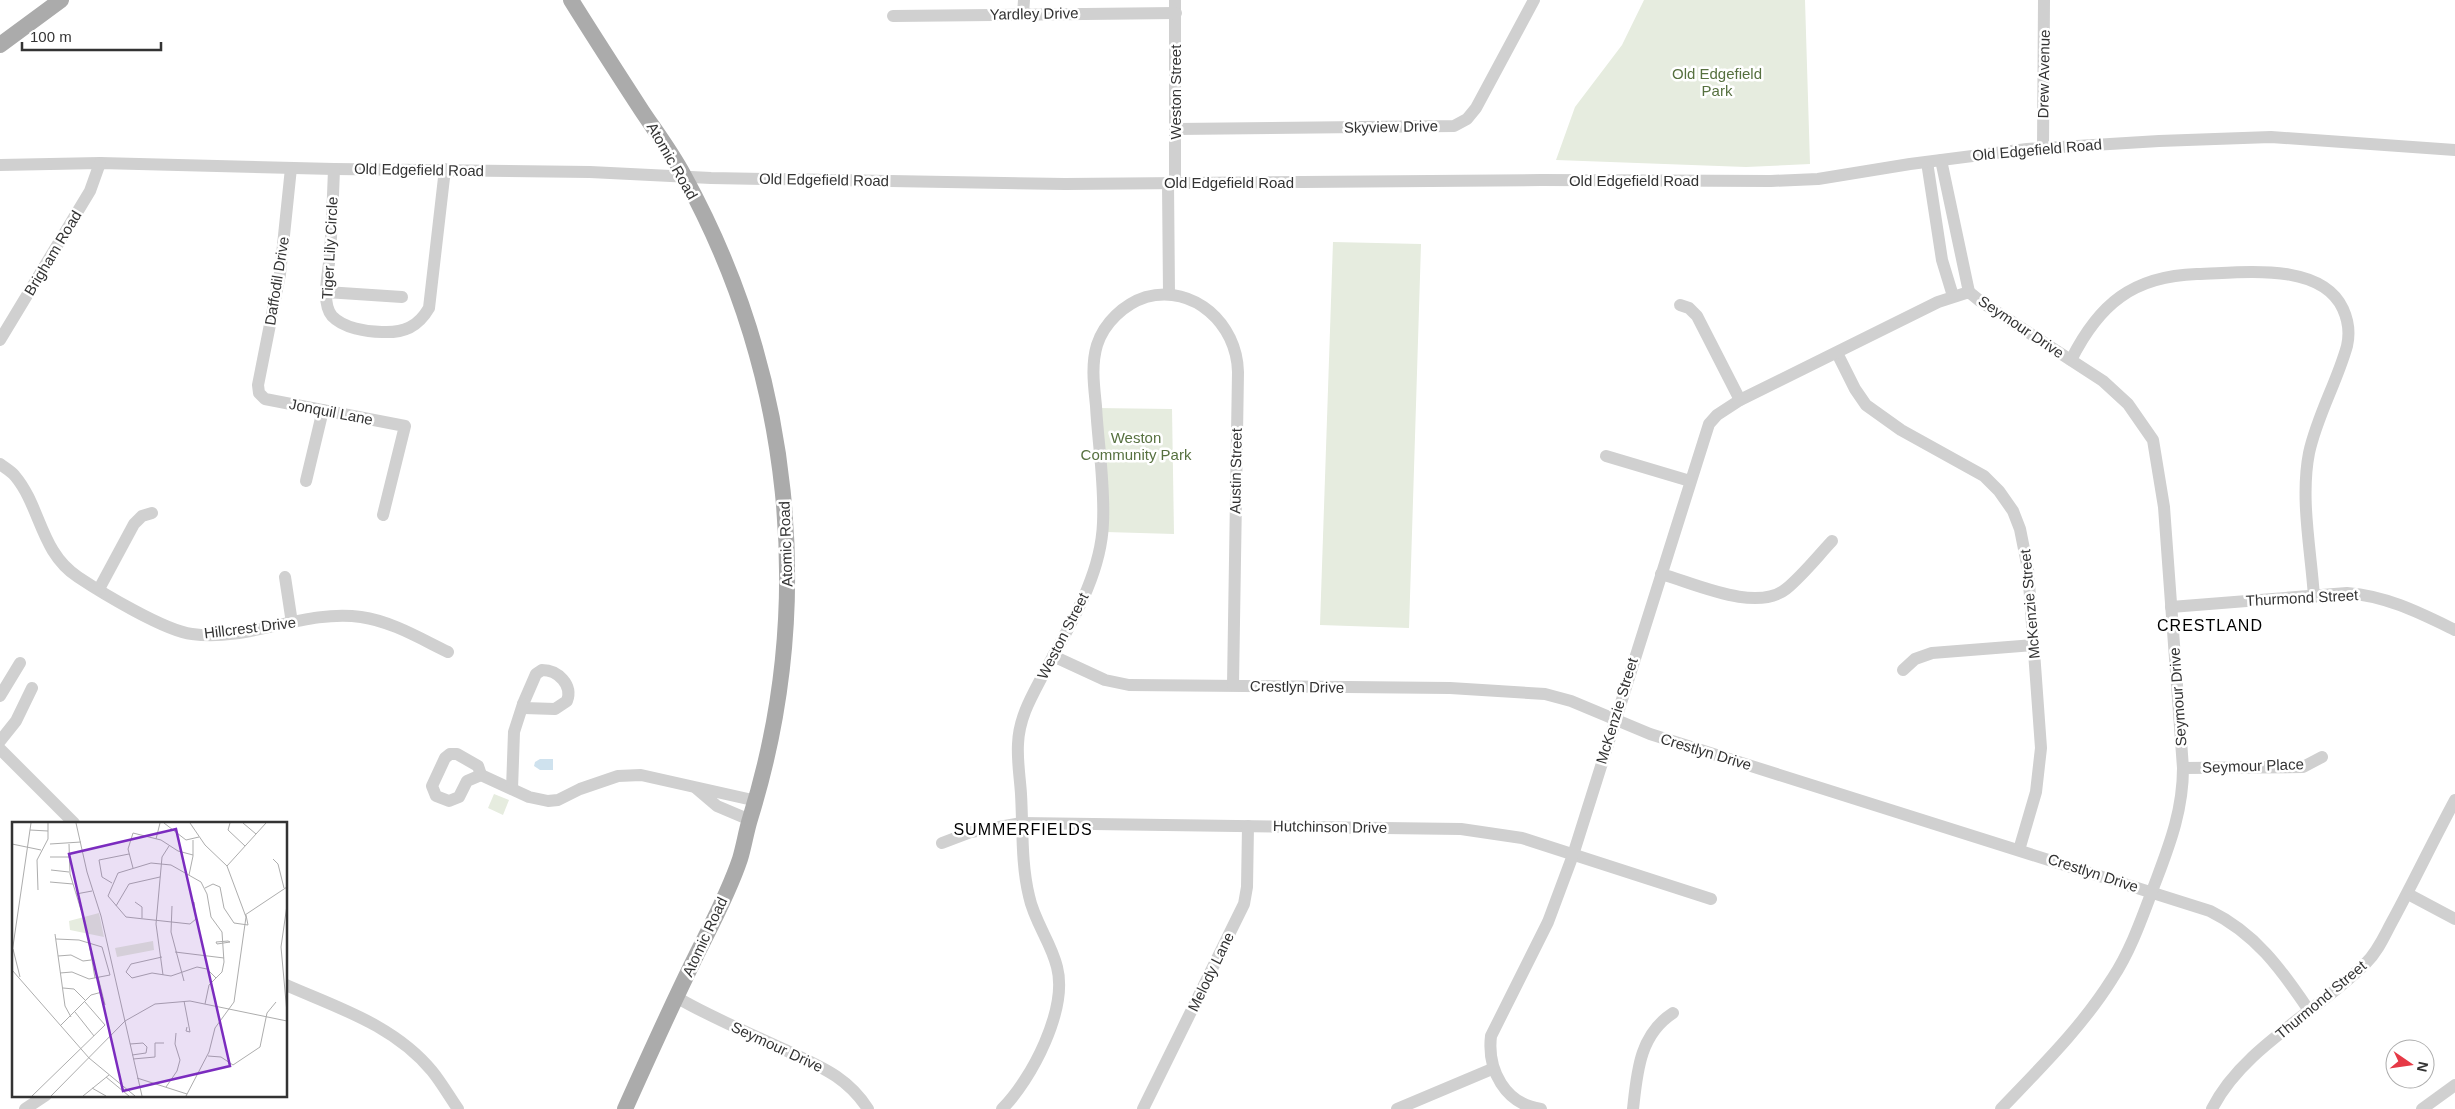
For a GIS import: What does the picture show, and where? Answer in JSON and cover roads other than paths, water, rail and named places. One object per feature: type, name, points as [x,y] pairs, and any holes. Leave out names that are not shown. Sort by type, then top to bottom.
[{"type":"main road","points":[[0,45],[61,0]]},
{"type":"main road","name":"Atomic Road","points":[[571,0],[684,176],[729,270],[747,318],[772,420],[782,482],[788,581],[786,646],[779,701],[740,860],[625,1109]]},
{"type":"street","points":[[1023,14],[1024,0]]},
{"type":"street","name":"Weston Street","points":[[1002,1109],[1020,1089],[1035,1065],[1056,1006],[1059,986],[1057,965],[1035,918],[1029,898],[1022,823],[1018,756],[1019,732],[1025,710],[1086,592],[1099,555],[1102,485],[1093,375],[1096,346],[1106,327],[1120,312],[1146,297],[1169,293],[1172,183],[1176,129],[1175,0]]},
{"type":"street","name":"Skyview Drive","points":[[1176,129],[1454,126],[1467,119],[1476,108],[1534,0]]},
{"type":"street","name":"Drew Avenue","points":[[2043,148],[2044,0]]},
{"type":"street","name":"Yardley Drive","points":[[893,16],[1176,13]]},
{"type":"street","name":"Old Edgefield Road","points":[[0,165],[100,163],[720,178],[1065,184],[1796,180],[2043,148],[2242,137],[2455,150]]},
{"type":"street","name":"Seymour Drive","points":[[1942,160],[1969,292],[2116,392],[2137,415],[2152,440],[2164,507],[2182,768],[2181,802],[2174,834],[2124,956],[2104,991],[2063,1044],[2001,1109]]},
{"type":"street","points":[[1927,162],[1942,260],[1953,296]]},
{"type":"street","name":"Brigham Road","points":[[0,340],[90,191],[100,163]]},
{"type":"street","name":"Daffodil Drive","points":[[259,393],[258,385],[280,274],[290,168]]},
{"type":"street","name":"Tiger Lily Circle","points":[[334,169],[326,292],[327,306],[333,316],[357,328],[382,332],[398,332],[411,328],[422,320],[429,308],[446,170]]},
{"type":"street","points":[[2071,360],[2093,323],[2115,300],[2136,287],[2158,278],[2182,274],[2292,274],[2317,282],[2331,292],[2345,312],[2348,337],[2332,391],[2313,438],[2307,466],[2306,495],[2314,597]]},
{"type":"street","points":[[326,292],[402,296]]},
{"type":"street","name":"Seymour Drive","points":[[1953,296],[1969,292]]},
{"type":"street","name":"Austin Street","points":[[1169,293],[1187,298],[1212,313],[1231,338],[1238,362],[1233,686]]},
{"type":"street","name":"McKenzie Street","points":[[1492,1069],[1490,1045],[1494,1028],[1548,922],[1573,855],[1709,424],[1718,415],[1740,400],[1953,296]]},
{"type":"street","points":[[1680,305],[1689,308],[1697,316],[1740,400]]},
{"type":"street","name":"McKenzie Street","points":[[1838,353],[1855,389],[1873,411],[1901,430],[1980,473],[1996,487],[2013,511],[2024,542],[2038,682],[2040,765],[2036,792],[2019,850]]},
{"type":"street","name":"Jonquil Lane","points":[[259,393],[265,399],[405,426],[383,514]]},
{"type":"street","points":[[306,481],[323,410]]},
{"type":"street","points":[[1606,456],[1690,480]]},
{"type":"street","name":"Hillcrest Drive","points":[[0,464],[14,475],[22,487],[41,532],[54,554],[77,577],[140,613],[180,632],[215,635],[338,616],[362,617],[385,623],[448,652]]},
{"type":"street","points":[[99,589],[134,524],[142,516],[152,513]]},
{"type":"street","points":[[1661,574],[1727,594],[1748,598],[1764,598],[1786,589],[1832,541]]},
{"type":"street","points":[[285,578],[292,623]]},
{"type":"street","name":"Thurmond Street","points":[[2171,607],[2347,593],[2374,596],[2401,605],[2455,630]]},
{"type":"street","points":[[1903,670],[1915,659],[1932,652],[2034,645]]},
{"type":"street","name":"Crestlyn Drive","points":[[1053,656],[1096,677],[1128,685],[1450,688],[1545,694],[1571,701],[1650,734],[2204,908],[2234,924],[2253,938],[2272,958],[2308,1009]]},
{"type":"street","points":[[0,696],[20,663]]},
{"type":"street","points":[[0,741],[16,720],[32,688]]},
{"type":"street","points":[[512,789],[514,732],[523,704]]},
{"type":"street","points":[[0,749],[73,822]]},
{"type":"street","name":"Seymour Place","points":[[2182,768],[2303,767],[2322,757]]},
{"type":"street","points":[[481,775],[538,800],[558,800],[580,789],[611,778],[641,775],[695,789],[756,801]]},
{"type":"street","points":[[695,789],[704,793],[723,809],[750,820]]},
{"type":"street","name":"Thurmond Street","points":[[2212,1109],[2241,1069],[2308,1009],[2339,987],[2374,954],[2408,894],[2455,800]]},
{"type":"street","name":"Hutchinson Drive","points":[[942,843],[971,832],[1022,823],[1482,831],[1522,838],[1711,899]]},
{"type":"street","name":"Melody Lane","points":[[1142,1109],[1244,904],[1247,887],[1248,826]]},
{"type":"street","points":[[2408,894],[2455,918]]},
{"type":"street","points":[[288,986],[361,1016],[395,1037],[432,1071],[458,1109]]},
{"type":"street","name":"Seymour Drive","points":[[676,997],[707,1014],[834,1074],[857,1092],[868,1109]]},
{"type":"street","points":[[1633,1109],[1640,1056],[1659,1024],[1673,1013]]},
{"type":"street","points":[[1397,1109],[1492,1069],[1513,1098],[1526,1106],[1541,1109]]},
{"type":"street","points":[[2422,1109],[2455,1084]]},
{"type":"street","points":[[25,1109],[44,1096]]},
{"type":"water","points":[[540,759],[553,759],[553,770],[540,770],[534,766],[535,762]]},
{"type":"district","name":"CRESTLAND","points":[[2210,625]]},
{"type":"district","name":"SUMMERFIELDS","points":[[1023,829]]},
{"type":"park label","name":"Old Edgefield Park","points":[[1717,82]]},
{"type":"park label","name":"Weston Community Park","points":[[1136,446]]}]
